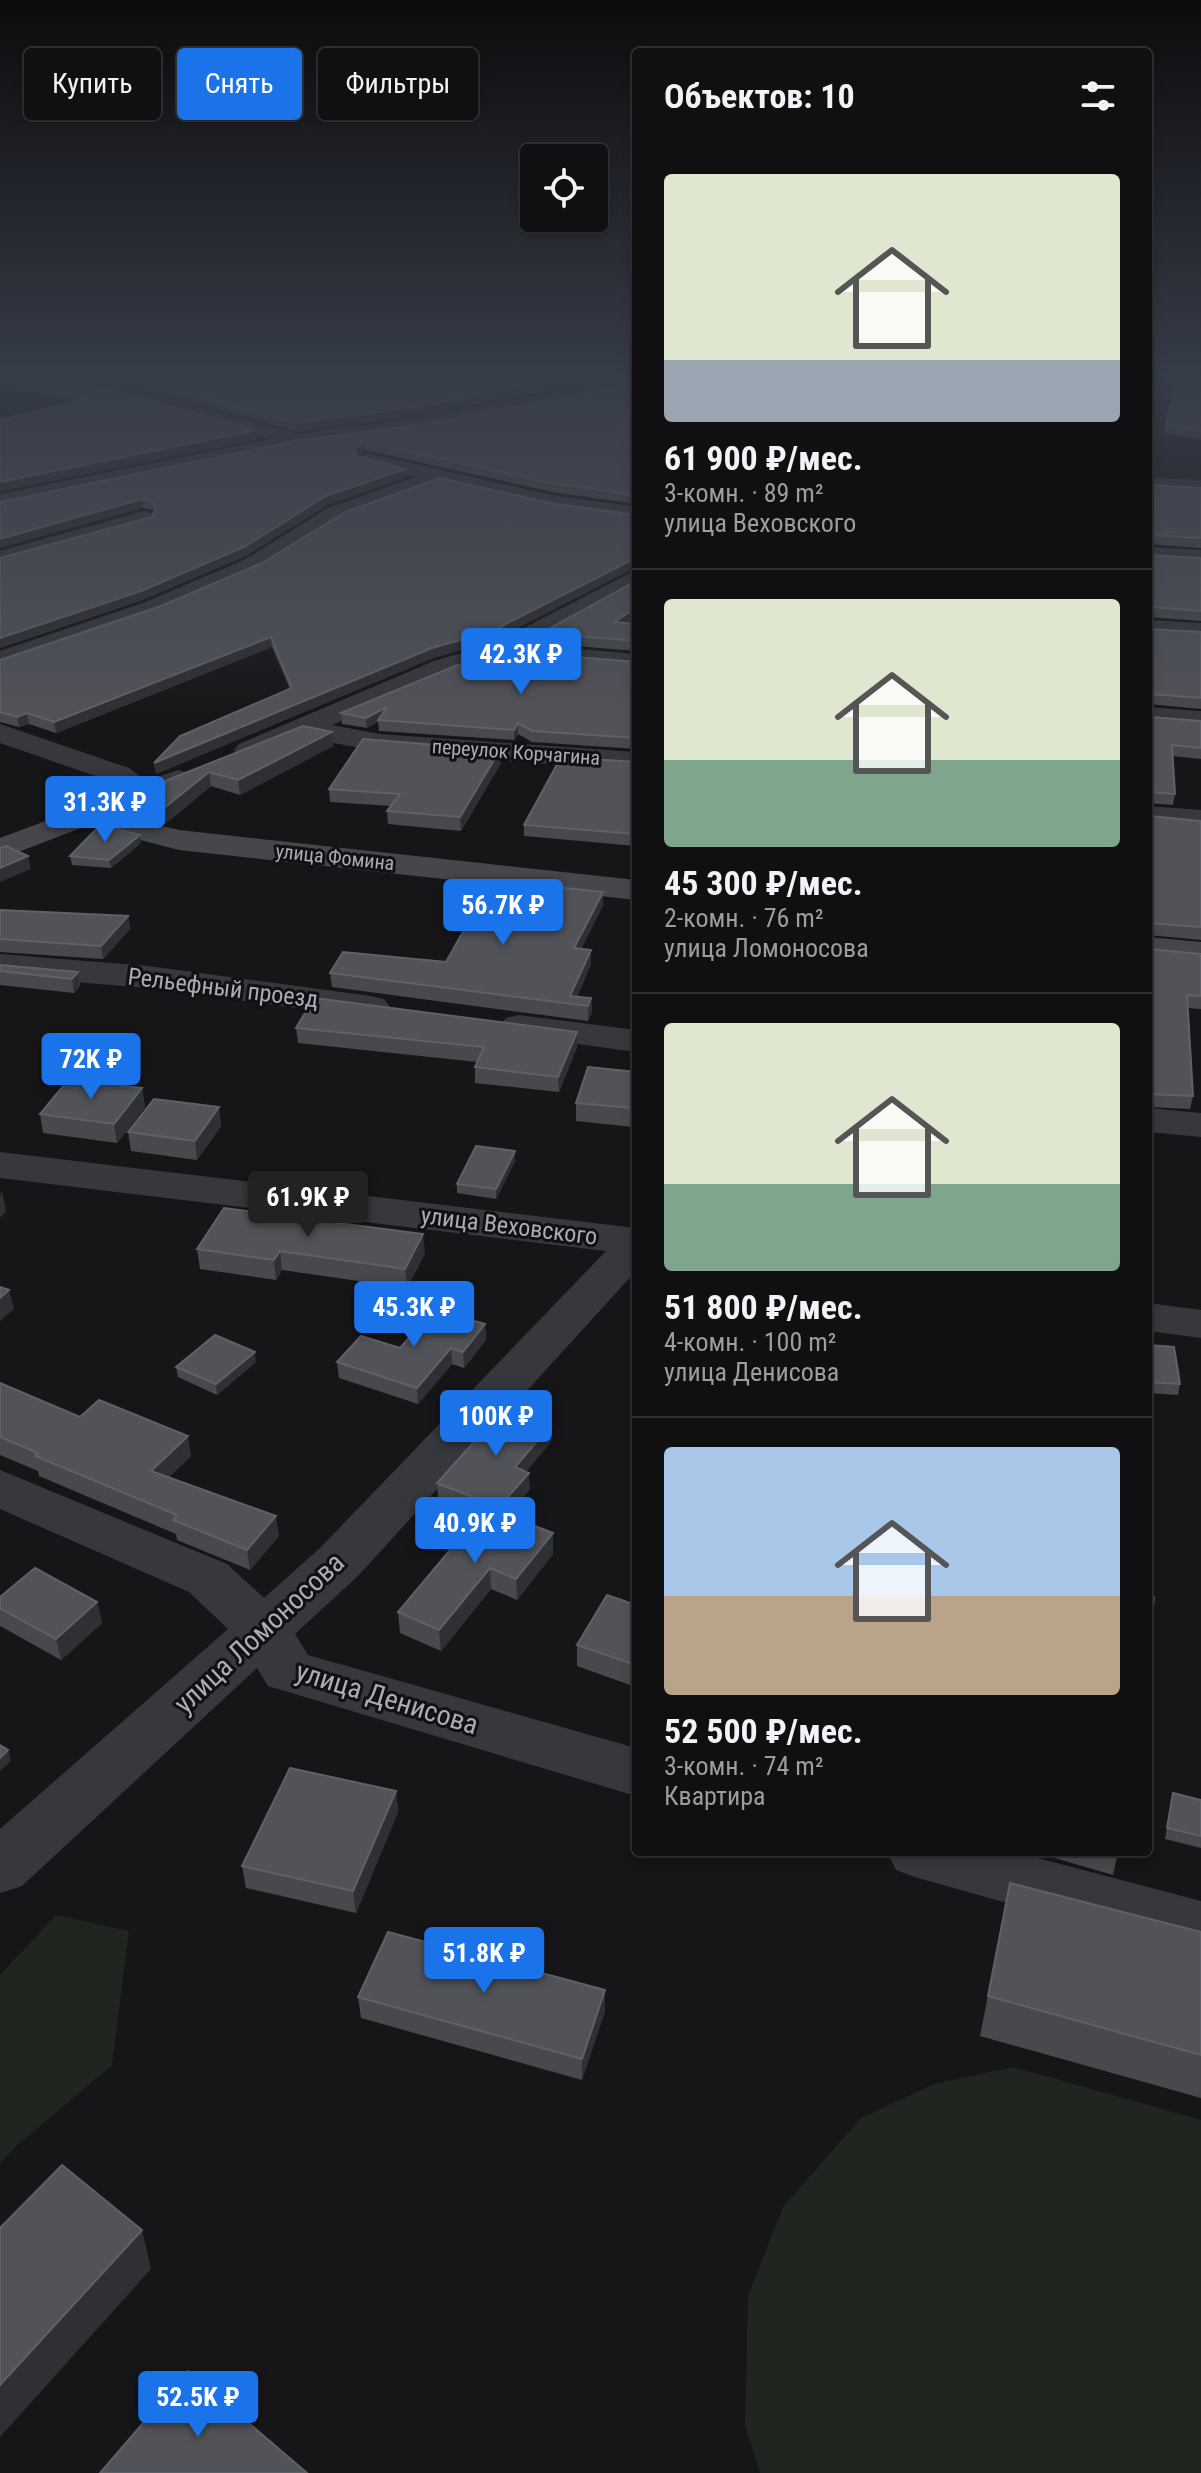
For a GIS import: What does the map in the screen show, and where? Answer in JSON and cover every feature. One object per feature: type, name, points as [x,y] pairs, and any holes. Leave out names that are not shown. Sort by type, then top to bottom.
[{"type":"street","points":[[0,501],[47,491]]},
{"type":"street","points":[[0,660],[152,608],[255,564],[336,513],[396,491]]},
{"type":"street","points":[[508,491],[551,502],[632,513]]},
{"type":"street","points":[[0,558],[144,518]]},
{"type":"street","points":[[1152,554],[1201,557]]},
{"type":"street","points":[[0,849],[83,816],[130,783],[214,765],[444,667],[502,650],[632,579]]},
{"type":"street","points":[[1152,628],[1201,631]]},
{"type":"street","points":[[502,650],[632,662]]},
{"type":"street","points":[[1152,716],[1201,720]]},
{"type":"street","name":"переулок Корчагина","points":[[302,728],[380,743],[632,761]]},
{"type":"street","points":[[0,733],[130,783]]},
{"type":"street","points":[[1152,815],[1201,819]]},
{"type":"street","name":"улица Фомина","points":[[83,816],[179,840],[632,890]]},
{"type":"street","points":[[1152,948],[1201,953]]},
{"type":"street","name":"Рельефный проезд","points":[[0,965],[148,977],[400,1010]]},
{"type":"street","points":[[478,1021],[632,1040]]},
{"type":"street","points":[[1152,1120],[1201,1125]]},
{"type":"street","name":"улица Веховского","points":[[0,1165],[632,1243]]},
{"type":"street","name":"улица Ломоносова","points":[[0,1867],[339,1562],[632,1247]]},
{"type":"street","points":[[1152,1318],[1201,1324]]},
{"type":"street","name":"улица Денисова","points":[[0,1488],[208,1578],[264,1631],[288,1671],[632,1771]]},
{"type":"street","points":[[933,1856],[1201,1929]]},
{"type":"shaded area","points":[[56,1915],[129,1931],[112,2065],[14,2148],[0,2164],[0,1975]]},
{"type":"shaded area","points":[[1013,2067],[1201,2120],[1201,2473],[760,2473],[745,2425],[748,2296],[783,2207],[861,2118],[934,2084]]},
{"type":"building","points":[[51,491],[339,491],[326,496],[244,547],[141,591],[0,638],[0,558],[152,517],[156,508],[152,501],[142,499],[0,539],[0,502]]},
{"type":"building","points":[[403,491],[499,491],[550,503],[632,514],[632,560],[492,631],[432,648],[154,763],[180,736],[292,688],[271,637],[54,722],[27,713],[17,717],[0,712],[0,660],[161,606],[264,562],[345,512]]},
{"type":"building","points":[[1152,491],[1201,491],[1201,538],[1152,535]]},
{"type":"building","points":[[1152,555],[1201,558],[1201,611],[1152,607]]},
{"type":"building","points":[[632,583],[632,611],[614,622],[632,624],[632,641],[541,633]]},
{"type":"building","points":[[1152,629],[1201,632],[1201,698],[1152,694]]},
{"type":"building","points":[[503,651],[632,662],[632,738],[532,731],[518,723],[514,730],[378,720],[387,707],[366,718],[341,713],[455,666]]},
{"type":"building","points":[[1152,717],[1201,721],[1201,748],[1172,745],[1175,794],[1152,792]]},
{"type":"building","points":[[303,726],[332,732],[238,780],[209,772],[163,809],[120,799]]},
{"type":"building","points":[[363,739],[500,750],[460,817],[387,811],[400,794],[329,789]]},
{"type":"building","points":[[561,757],[632,762],[632,834],[524,825]]},
{"type":"building","points":[[1152,816],[1201,821],[1201,927],[1152,923]]},
{"type":"building","points":[[100,825],[140,835],[109,860],[70,856]]},
{"type":"building","points":[[6,846],[28,856],[0,868],[0,848]]},
{"type":"building","points":[[492,880],[603,892],[574,948],[591,950],[570,996],[591,998],[588,1006],[330,973],[343,952],[446,962]]},
{"type":"building","points":[[0,910],[128,916],[101,946],[0,939]]},
{"type":"building","points":[[1152,949],[1201,954],[1201,996],[1187,995],[1193,1096],[1152,1094]]},
{"type":"building","points":[[0,965],[78,972],[72,979],[0,971]]},
{"type":"building","points":[[314,998],[577,1032],[558,1077],[475,1067],[484,1047],[296,1028]]},
{"type":"building","points":[[588,1067],[632,1072],[632,1108],[576,1103]]},
{"type":"building","points":[[69,1079],[142,1088],[114,1124],[40,1114]]},
{"type":"building","points":[[154,1099],[219,1107],[195,1141],[128,1132]]},
{"type":"building","points":[[476,1146],[515,1151],[496,1189],[457,1184]]},
{"type":"building","points":[[224,1208],[423,1234],[405,1269],[280,1251],[274,1260],[197,1249]]},
{"type":"building","points":[[0,1287],[9,1290],[0,1298]]},
{"type":"building","points":[[434,1309],[485,1324],[463,1352],[451,1348],[417,1388],[337,1362],[361,1336],[400,1348]]},
{"type":"building","points":[[215,1335],[255,1352],[216,1384],[176,1367]]},
{"type":"building","points":[[1152,1345],[1174,1347],[1180,1384],[1152,1382]]},
{"type":"building","points":[[0,1383],[80,1417],[99,1400],[188,1436],[151,1471],[276,1516],[247,1550],[173,1520],[177,1515],[35,1456],[38,1453],[0,1437]]},
{"type":"building","points":[[500,1407],[551,1425],[515,1467],[529,1473],[499,1507],[437,1483],[482,1433],[478,1431]]},
{"type":"building","points":[[486,1507],[553,1533],[516,1579],[490,1568],[439,1630],[398,1612]]},
{"type":"building","points":[[35,1568],[97,1602],[56,1639],[0,1608],[0,1597]]},
{"type":"building","points":[[607,1595],[632,1604],[630,1663],[577,1645]]},
{"type":"building","points":[[0,1745],[8,1750],[0,1758]]},
{"type":"building","points":[[290,1768],[396,1791],[353,1891],[242,1866]]},
{"type":"building","points":[[1173,1793],[1201,1800],[1201,1836],[1167,1828]]},
{"type":"building","points":[[1010,1883],[1201,1932],[1201,2055],[988,1996]]},
{"type":"building","points":[[388,1932],[605,1990],[582,2059],[358,1997]]},
{"type":"building","points":[[62,2165],[142,2230],[0,2385],[0,2228]]},
{"type":"building","points":[[188,2371],[307,2473],[100,2473]]}]
